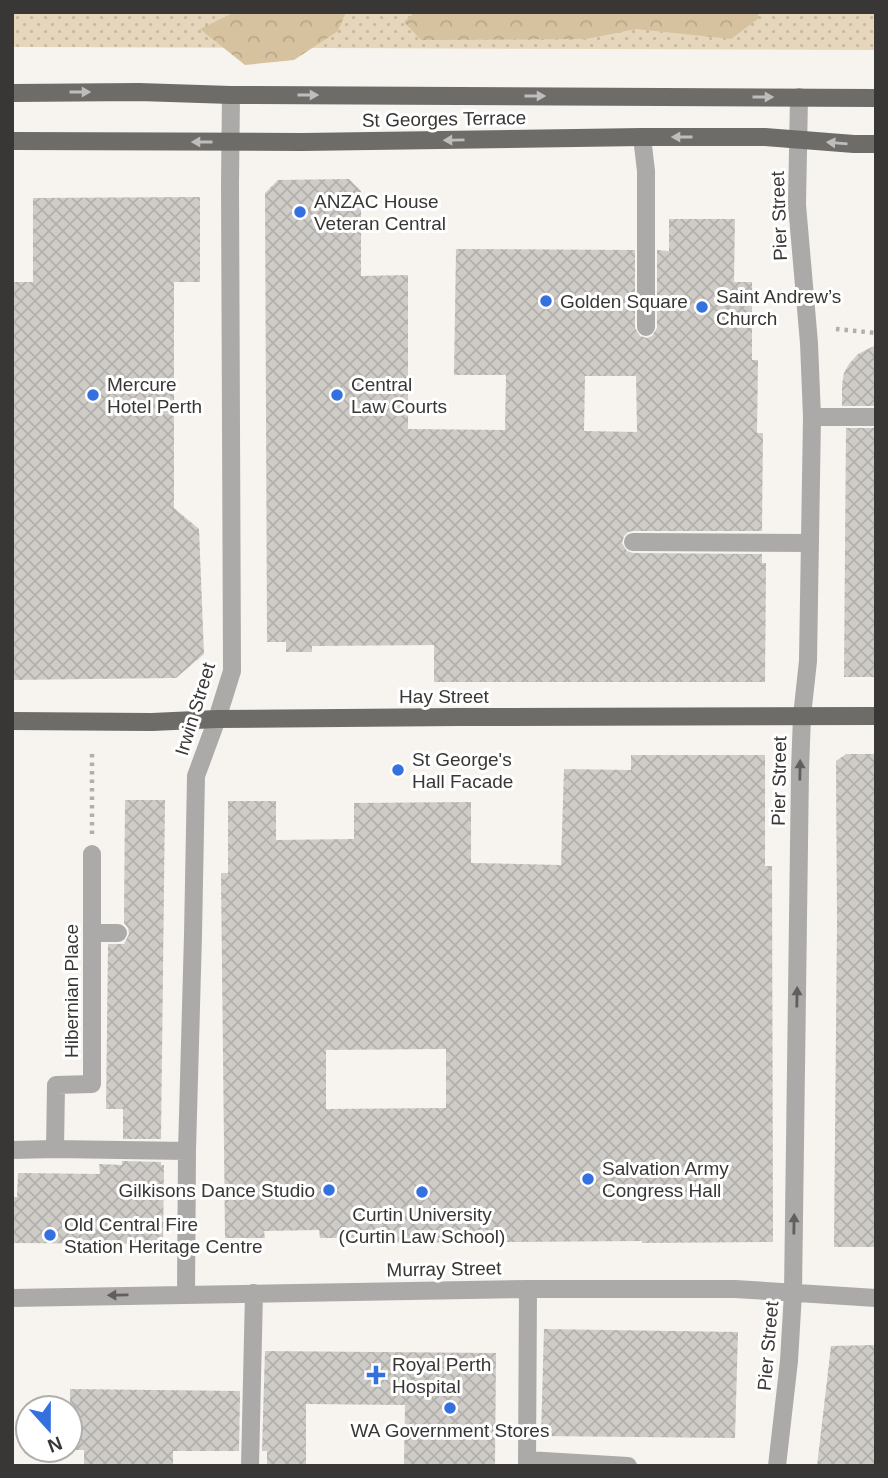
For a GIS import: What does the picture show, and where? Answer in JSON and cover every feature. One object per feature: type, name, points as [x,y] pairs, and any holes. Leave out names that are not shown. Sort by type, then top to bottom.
[{"type":"main road","name":"St Georges Terrace","points":[[12,93],[876,98]]},
{"type":"main road","name":"St Georges Terrace","points":[[12,141],[302,142],[765,137],[876,144]]},
{"type":"main road","name":"Hay Street","points":[[12,721],[876,716]]},
{"type":"street","name":"Irwin Street","points":[[186,1294],[196,776],[232,671],[231,94]]},
{"type":"street","name":"Pier Street","points":[[777,1466],[789,1361],[793,1293],[802,716],[808,661],[812,417],[809,343],[797,205],[799,97]]},
{"type":"street","points":[[642,137],[646,171],[646,327]]},
{"type":"street","points":[[812,417],[876,417]]},
{"type":"street","points":[[633,542],[809,543]]},
{"type":"street","name":"Hibernian Place","points":[[55,1149],[56,1085],[92,1084],[92,854]]},
{"type":"street","points":[[92,933],[118,933]]},
{"type":"street","points":[[12,1150],[187,1151]]},
{"type":"street","points":[[528,1289],[527,1463],[628,1466]]},
{"type":"street","name":"Murray Street","points":[[12,1298],[528,1289],[735,1289],[876,1298]]},
{"type":"street","points":[[250,1466],[254,1293]]},
{"type":"path","points":[[836,329],[876,333]]},
{"type":"path","points":[[92,754],[92,854]]},
{"type":"shaded area","points":[[12,12],[876,12],[876,50],[12,47]]},
{"type":"green space","points":[[235,12],[346,12],[338,31],[294,60],[245,65],[200,29]]},
{"type":"green space","points":[[415,12],[757,12],[759,18],[731,39],[636,29],[586,39],[421,40],[404,22]]},
{"type":"building","points":[[349,179],[361,191],[361,276],[408,275],[408,429],[505,430],[506,375],[454,375],[456,249],[635,250],[635,328],[640,336],[647,338],[652,336],[657,328],[657,250],[669,251],[669,219],[735,219],[734,282],[752,282],[752,360],[758,360],[757,433],[763,433],[762,531],[633,531],[624,536],[622,543],[627,551],[633,553],[762,554],[762,563],[766,563],[765,682],[434,682],[434,645],[312,646],[312,652],[286,652],[286,642],[267,642],[265,193],[278,180]],"holes":[[[585,376],[636,376],[637,432],[584,431]]]},
{"type":"building","points":[[200,197],[200,282],[174,282],[174,508],[199,529],[204,654],[176,678],[12,680],[12,282],[33,282],[33,198]]},
{"type":"building","points":[[876,345],[876,406],[842,406],[844,373],[849,364],[858,354]]},
{"type":"building","points":[[846,428],[876,428],[876,677],[844,677]]},
{"type":"building","points":[[846,754],[876,754],[876,1247],[834,1247],[836,761]]},
{"type":"building","points":[[631,755],[765,755],[765,866],[772,866],[773,1242],[361,1243],[361,1238],[320,1238],[319,1230],[264,1231],[265,1238],[225,1238],[221,873],[228,873],[228,801],[276,801],[276,840],[354,839],[354,803],[471,802],[471,863],[561,865],[564,769],[631,770]],"holes":[[[446,1049],[446,1108],[326,1109],[326,1050]]]},
{"type":"building","points":[[125,800],[165,800],[161,1139],[123,1139],[123,1109],[106,1109],[108,944],[124,944],[129,934],[124,923]]},
{"type":"building","points":[[122,1161],[161,1162],[161,1165],[164,1165],[163,1244],[12,1243],[12,1197],[17,1197],[18,1173],[100,1174],[99,1164],[122,1165]]},
{"type":"building","points":[[544,1329],[738,1332],[735,1438],[541,1436]]},
{"type":"building","points":[[876,1345],[876,1466],[817,1466],[831,1346]]},
{"type":"building","points":[[265,1351],[496,1353],[495,1466],[404,1466],[405,1405],[306,1404],[306,1466],[267,1466],[267,1451],[262,1451]]},
{"type":"building","points":[[70,1389],[240,1391],[239,1451],[173,1451],[173,1466],[84,1466],[84,1394],[70,1394]]},
{"type":"place","name":"ANZAC House Veteran Central","points":[[300,212]]},
{"type":"place","name":"Golden Square","points":[[546,301]]},
{"type":"place","name":"Saint Andrew’s Church","points":[[702,307]]},
{"type":"place","name":"Mercure Hotel Perth","points":[[93,395]]},
{"type":"place","name":"Central Law Courts","points":[[337,395]]},
{"type":"place","name":"St George's Hall Facade","points":[[398,770]]},
{"type":"place","name":"Salvation Army Congress Hall","points":[[588,1179]]},
{"type":"place","name":"Gilkisons Dance Studio","points":[[329,1190]]},
{"type":"place","name":"Curtin University (Curtin Law School)","points":[[422,1192]]},
{"type":"place","name":"Old Central Fire Station Heritage Centre","points":[[50,1235]]},
{"type":"place","name":"Royal Perth Hospital","points":[[376,1375]]},
{"type":"place","name":"WA Government Stores","points":[[450,1408]]}]
